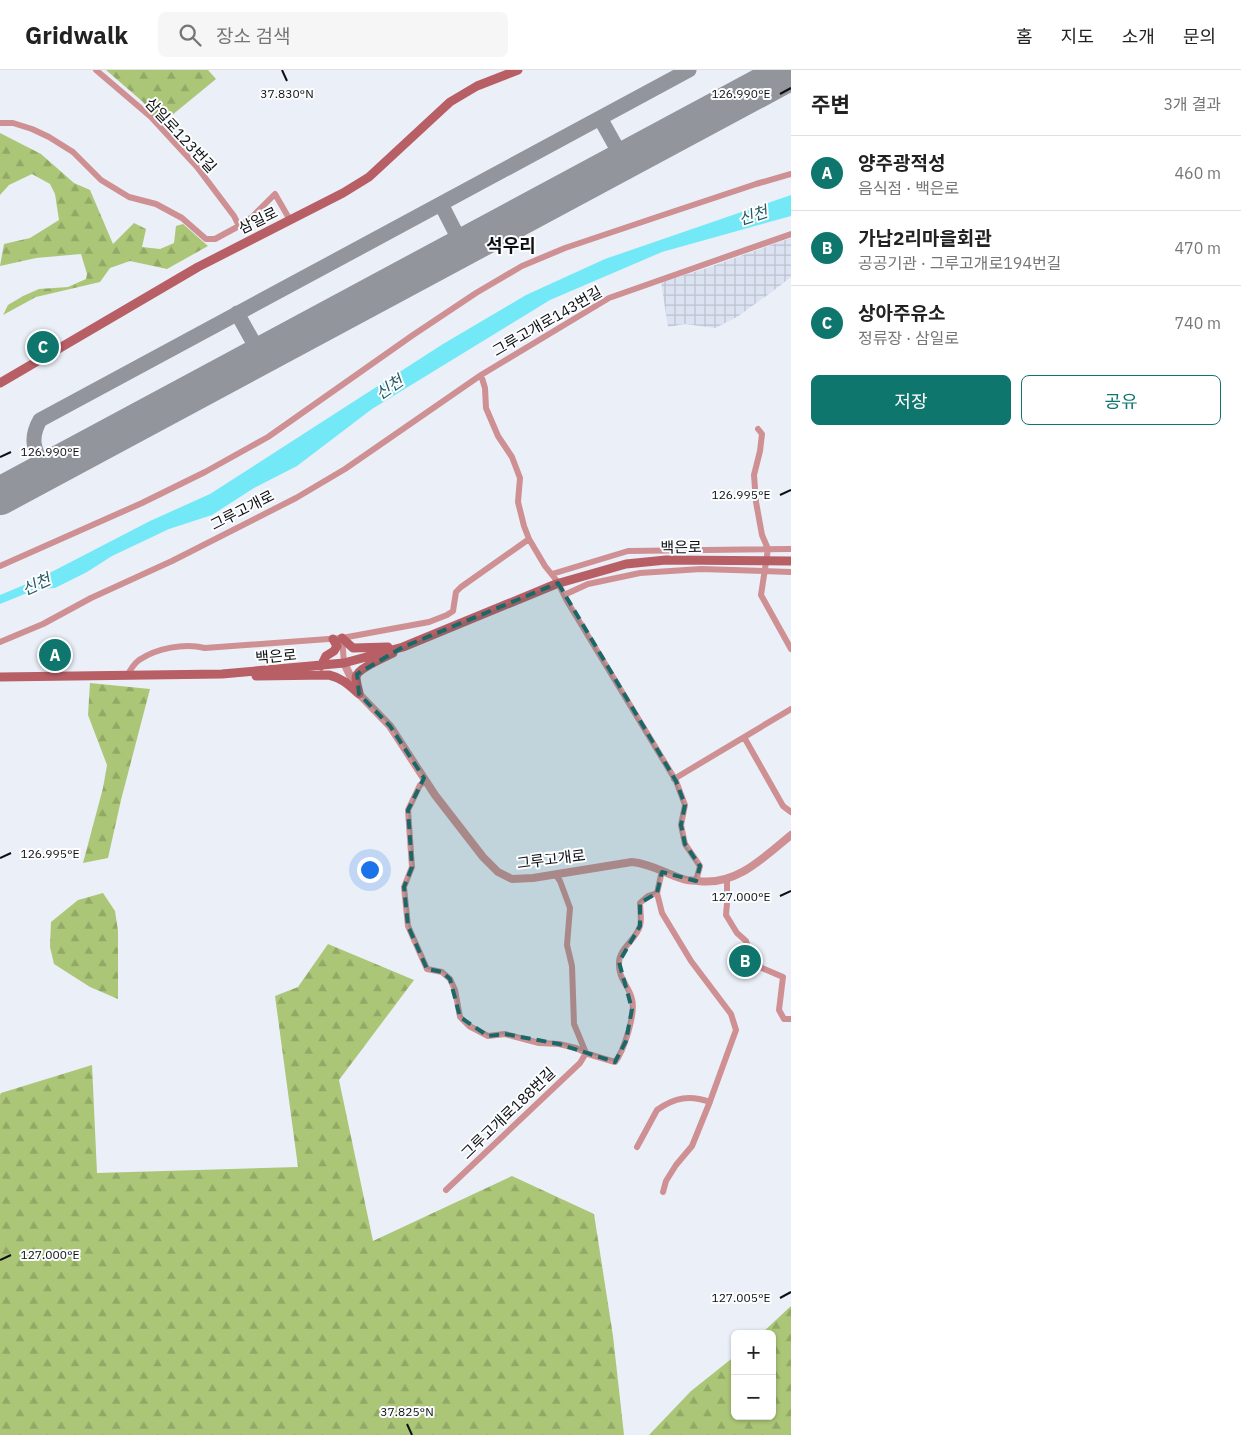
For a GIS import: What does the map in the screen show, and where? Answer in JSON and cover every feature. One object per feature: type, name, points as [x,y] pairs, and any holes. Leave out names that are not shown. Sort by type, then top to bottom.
[{"type":"main road","name":"삼일로","points":[[0,383],[198,267],[343,193],[368,177],[450,102],[477,86],[518,70]]},
{"type":"main road","name":"백은로","points":[[0,677],[222,674],[344,663],[403,647],[540,590],[574,578],[626,564],[666,560],[791,561]]},
{"type":"main road","points":[[321,666],[326,656],[334,651],[338,638],[357,649],[403,647]]},
{"type":"main road","points":[[359,694],[357,674],[403,647]]},
{"type":"main road","points":[[222,674],[269,676],[329,675],[339,677],[347,682],[359,694]]},
{"type":"street","name":"삼일로123번길","points":[[96,70],[151,117],[177,145],[197,167],[234,216],[239,226]]},
{"type":"street","points":[[0,123],[32,129],[49,137],[73,152],[101,180],[129,197],[156,204],[182,218],[206,239],[215,239],[239,226],[252,217],[275,194],[290,220]]},
{"type":"street","points":[[0,566],[142,503],[205,472],[268,437],[413,335],[476,293],[522,266],[565,248],[791,174]]},
{"type":"street","name":"그루고개로143번길","points":[[481,375],[610,298],[791,234]]},
{"type":"street","points":[[481,375],[486,388],[486,408],[498,436],[512,457],[520,478],[518,502],[529,538],[545,566],[557,581],[674,779],[685,806],[682,825],[685,844],[700,866],[696,881]]},
{"type":"street","name":"그루고개로","points":[[0,642],[43,624],[91,598],[172,561],[296,498],[345,469],[481,375]]},
{"type":"street","points":[[758,429],[762,434],[754,475],[762,535],[768,549],[761,595],[791,649]]},
{"type":"street","points":[[126,676],[139,661],[151,654],[175,647],[197,646],[205,648],[338,638],[428,622],[453,611],[456,592],[461,587],[529,538]]},
{"type":"street","points":[[552,574],[628,551],[791,549]]},
{"type":"street","points":[[564,595],[588,584],[640,573],[701,569],[791,572]]},
{"type":"street","points":[[338,638],[344,663]]},
{"type":"street","name":"그루고개로","points":[[344,663],[359,694],[390,726],[435,795],[483,857],[498,872],[512,879],[632,862],[646,864],[685,880],[717,882],[752,867],[791,835]]},
{"type":"street","points":[[674,779],[791,709]]},
{"type":"street","points":[[744,737],[783,806],[791,812]]},
{"type":"street","name":"그루고개로188번길","points":[[426,781],[420,785],[408,810],[412,867],[404,887],[406,913],[411,935],[427,969],[442,972],[450,979],[455,990],[460,1017],[469,1026],[488,1036],[505,1034],[539,1043],[576,1048],[615,1062],[620,1056],[626,1041],[632,1009],[632,999],[622,980],[619,962],[622,951],[633,939],[640,926],[640,903],[648,896],[657,893]]},
{"type":"street","points":[[662,871],[657,893],[662,913],[692,960],[731,1014],[736,1030],[692,1146],[676,1165],[666,1181],[664,1192]]},
{"type":"street","points":[[555,874],[560,881],[570,908],[567,945],[572,966],[574,1024],[586,1053]]},
{"type":"street","points":[[726,879],[726,915],[737,933],[746,941],[751,955],[762,968],[783,978],[779,1010],[784,1019],[791,1019]]},
{"type":"street","name":"그루고개로188번길","points":[[446,1190],[580,1063],[586,1053]]},
{"type":"street","points":[[636,1147],[657,1110],[662,1106],[689,1097],[710,1102]]},
{"type":"highlighted area","points":[[558,583],[676,781],[685,805],[681,825],[685,844],[700,866],[696,881],[662,872],[657,893],[640,903],[640,926],[619,962],[632,1009],[626,1041],[615,1062],[559,1044],[505,1034],[488,1036],[460,1017],[450,979],[442,972],[427,969],[408,926],[404,887],[412,867],[408,810],[424,778],[390,726],[359,694],[357,674],[403,647]]},
{"type":"shaded area","points":[[791,238],[791,277],[773,291],[737,317],[715,328],[685,324],[668,327],[661,282]]},
{"type":"green space","points":[[106,70],[208,70],[216,79],[160,125],[143,102]]},
{"type":"green space","points":[[0,133],[41,154],[74,183],[90,190],[113,244],[134,223],[146,229],[142,247],[160,249],[174,243],[176,226],[183,224],[208,246],[167,269],[130,261],[110,268],[100,282],[36,297],[3,315],[8,305],[23,296],[39,289],[68,287],[86,279],[87,274],[81,254],[36,258],[0,266],[4,244],[30,238],[59,220],[55,194],[50,184],[32,174],[9,185],[0,195]]},
{"type":"green space","points":[[90,683],[150,689],[108,858],[83,863],[103,788],[107,765],[88,715]]},
{"type":"green space","points":[[103,893],[115,911],[118,931],[118,999],[90,987],[54,964],[50,947],[51,922],[78,900]]},
{"type":"green space","points":[[328,944],[414,980],[339,1080],[373,1241],[512,1176],[594,1214],[613,1336],[624,1435],[0,1435],[1,1093],[92,1065],[97,1173],[298,1167],[275,996],[298,987]]},
{"type":"green space","points":[[791,1306],[791,1435],[649,1435],[691,1391],[731,1359],[731,1420],[776,1420],[776,1330],[765,1330]]},
{"type":"water","name":"신천","points":[[791,195],[791,216],[662,252],[550,300],[372,409],[297,466],[254,488],[212,515],[169,529],[112,556],[87,572],[55,588],[37,589],[0,604],[0,595],[36,580],[150,521],[210,494],[443,344],[526,295],[605,259]]},
{"type":"taxiway","points":[[45,471],[36,452],[34,440],[36,427],[40,420],[689,70]]},
{"type":"taxiway","points":[[600,118],[624,161]]},
{"type":"taxiway","points":[[441,204],[463,247]]},
{"type":"taxiway","points":[[237,313],[261,356]]},
{"type":"runway","points":[[0,496],[791,71]]},
{"type":"place","name":"상아주유소","points":[[43,347]]},
{"type":"place","name":"양주광적성","points":[[55,655]]},
{"type":"place","name":"가납2리마을회관","points":[[745,961]]},
{"type":"district","name":"석우리","points":[[511,245]]}]
